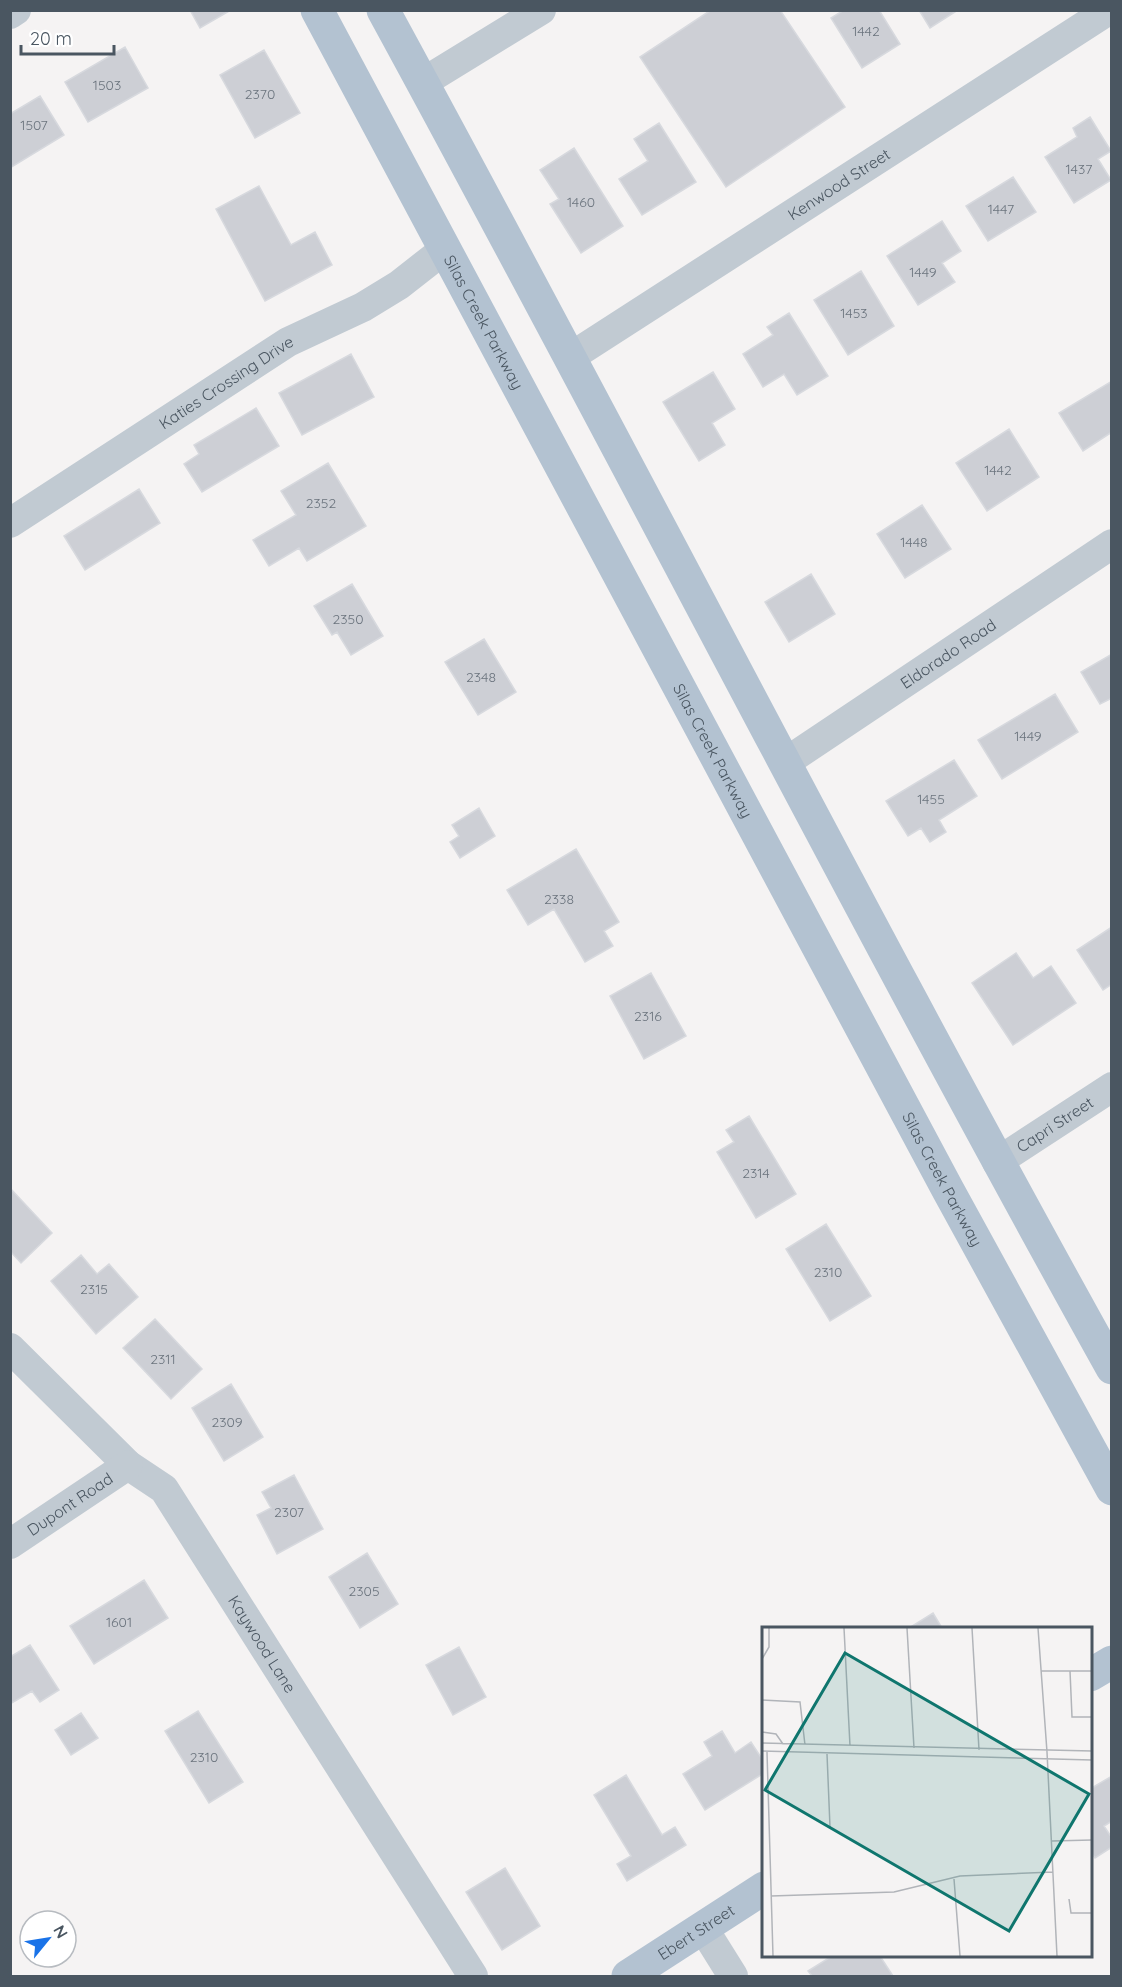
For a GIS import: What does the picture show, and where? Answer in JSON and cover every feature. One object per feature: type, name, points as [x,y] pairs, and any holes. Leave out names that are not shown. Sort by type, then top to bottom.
[{"type":"main road","name":"Silas Creek Parkway","points":[[317,10],[953,1200],[1112,1489]]},
{"type":"main road","points":[[383,10],[786,762],[997,1162],[1112,1368]]},
{"type":"main road","points":[[1092,1674],[1112,1662]]},
{"type":"main road","name":"Ebert Street","points":[[628,1977],[762,1889]]},
{"type":"street","points":[[10,14],[16,10]]},
{"type":"street","points":[[422,83],[541,10]]},
{"type":"street","name":"Kenwood Street","points":[[569,358],[1109,10]]},
{"type":"street","name":"Katies Crossing Drive","points":[[10,523],[288,342],[363,307],[399,285],[445,249]]},
{"type":"street","name":"Eldorado Road","points":[[786,762],[1112,544]]},
{"type":"street","name":"Capri Street","points":[[997,1162],[1112,1087]]},
{"type":"street","name":"Kaywood Lane","points":[[10,1348],[128,1465],[164,1489],[473,1977]]},
{"type":"street","name":"Dupont Road","points":[[10,1544],[128,1465]]},
{"type":"street","points":[[703,1928],[733,1977]]},
{"type":"building","points":[[190,10],[231,10],[200,28]]},
{"type":"building","points":[[711,10],[780,10],[845,107],[726,187],[640,57]]},
{"type":"building","points":[[844,10],[879,10],[900,44],[862,68],[831,18]]},
{"type":"building","points":[[919,10],[958,10],[930,28]]},
{"type":"building","points":[[125,47],[148,88],[88,122],[65,82]]},
{"type":"building","points":[[264,50],[300,113],[255,138],[220,75]]},
{"type":"building","points":[[40,96],[64,135],[10,168],[10,114]]},
{"type":"building","points":[[1090,117],[1111,151],[1098,159],[1111,180],[1074,203],[1045,157],[1077,137],[1073,128]]},
{"type":"building","points":[[659,123],[696,182],[642,215],[619,179],[648,161],[634,139]]},
{"type":"building","points":[[574,148],[623,226],[581,253],[550,204],[559,199],[540,170]]},
{"type":"building","points":[[1013,177],[1036,212],[988,241],[966,206]]},
{"type":"building","points":[[259,186],[291,245],[315,232],[332,265],[265,301],[216,209]]},
{"type":"building","points":[[942,221],[961,251],[942,263],[955,282],[918,305],[887,256]]},
{"type":"building","points":[[861,271],[894,326],[848,355],[814,300]]},
{"type":"building","points":[[789,313],[828,376],[797,395],[784,374],[763,387],[743,354],[773,335],[767,327]]},
{"type":"building","points":[[351,354],[374,397],[302,435],[279,393]]},
{"type":"building","points":[[713,372],[735,409],[712,423],[725,445],[699,461],[663,402]]},
{"type":"building","points":[[1112,381],[1112,432],[1083,451],[1059,413]]},
{"type":"building","points":[[256,408],[279,446],[202,492],[184,464],[199,454],[194,445]]},
{"type":"building","points":[[1009,429],[1039,477],[987,511],[956,463]]},
{"type":"building","points":[[328,463],[366,526],[307,561],[299,548],[269,566],[253,540],[296,515],[281,491]]},
{"type":"building","points":[[139,489],[160,523],[85,570],[64,536]]},
{"type":"building","points":[[922,505],[951,549],[905,578],[877,534]]},
{"type":"building","points":[[811,574],[835,614],[789,642],[765,602]]},
{"type":"building","points":[[352,584],[383,636],[351,655],[337,632],[332,635],[314,606]]},
{"type":"building","points":[[484,639],[516,692],[478,715],[445,662]]},
{"type":"building","points":[[1112,654],[1112,698],[1100,704],[1081,672]]},
{"type":"building","points":[[1055,694],[1078,732],[1002,779],[978,740]]},
{"type":"building","points":[[954,760],[977,796],[939,820],[946,832],[930,842],[921,828],[908,836],[886,801]]},
{"type":"building","points":[[479,808],[495,836],[460,858],[450,842],[459,836],[452,825]]},
{"type":"building","points":[[576,849],[619,922],[604,931],[613,946],[585,962],[554,909],[528,925],[507,890]]},
{"type":"building","points":[[1112,927],[1112,984],[1103,990],[1077,950]]},
{"type":"building","points":[[1016,953],[1033,978],[1051,966],[1076,1003],[1013,1045],[972,983]]},
{"type":"building","points":[[651,973],[686,1036],[644,1059],[610,996]]},
{"type":"building","points":[[749,1116],[796,1194],[756,1218],[717,1152],[734,1142],[726,1130]]},
{"type":"building","points":[[10,1188],[52,1233],[21,1263],[10,1251]]},
{"type":"building","points":[[826,1224],[871,1296],[830,1321],[786,1249]]},
{"type":"building","points":[[81,1255],[97,1274],[109,1264],[138,1297],[96,1334],[51,1281]]},
{"type":"building","points":[[155,1319],[202,1369],[171,1399],[123,1348]]},
{"type":"building","points":[[231,1384],[263,1437],[224,1461],[192,1408]]},
{"type":"building","points":[[294,1475],[323,1529],[277,1554],[257,1515],[271,1508],[262,1492]]},
{"type":"building","points":[[367,1553],[398,1604],[360,1628],[329,1577]]},
{"type":"building","points":[[144,1580],[168,1618],[94,1664],[70,1626]]},
{"type":"building","points":[[933,1613],[941,1627],[911,1627]]},
{"type":"building","points":[[30,1645],[59,1690],[40,1702],[32,1691],[10,1704],[10,1657]]},
{"type":"building","points":[[459,1647],[486,1697],[453,1715],[426,1665]]},
{"type":"building","points":[[198,1711],[243,1782],[209,1803],[165,1731]]},
{"type":"building","points":[[81,1713],[98,1738],[71,1755],[55,1730]]},
{"type":"building","points":[[722,1731],[735,1753],[751,1742],[762,1759],[762,1774],[705,1810],[683,1774],[712,1756],[704,1742]]},
{"type":"building","points":[[626,1775],[662,1835],[675,1827],[686,1845],[627,1881],[617,1864],[631,1856],[594,1795]]},
{"type":"building","points":[[1112,1776],[1112,1821],[1104,1826],[1112,1838],[1112,1847],[1095,1858],[1092,1854],[1092,1788]]},
{"type":"building","points":[[505,1868],[540,1926],[502,1950],[466,1892]]},
{"type":"building","points":[[830,1957],[881,1957],[893,1976],[812,1976],[808,1971]]}]
